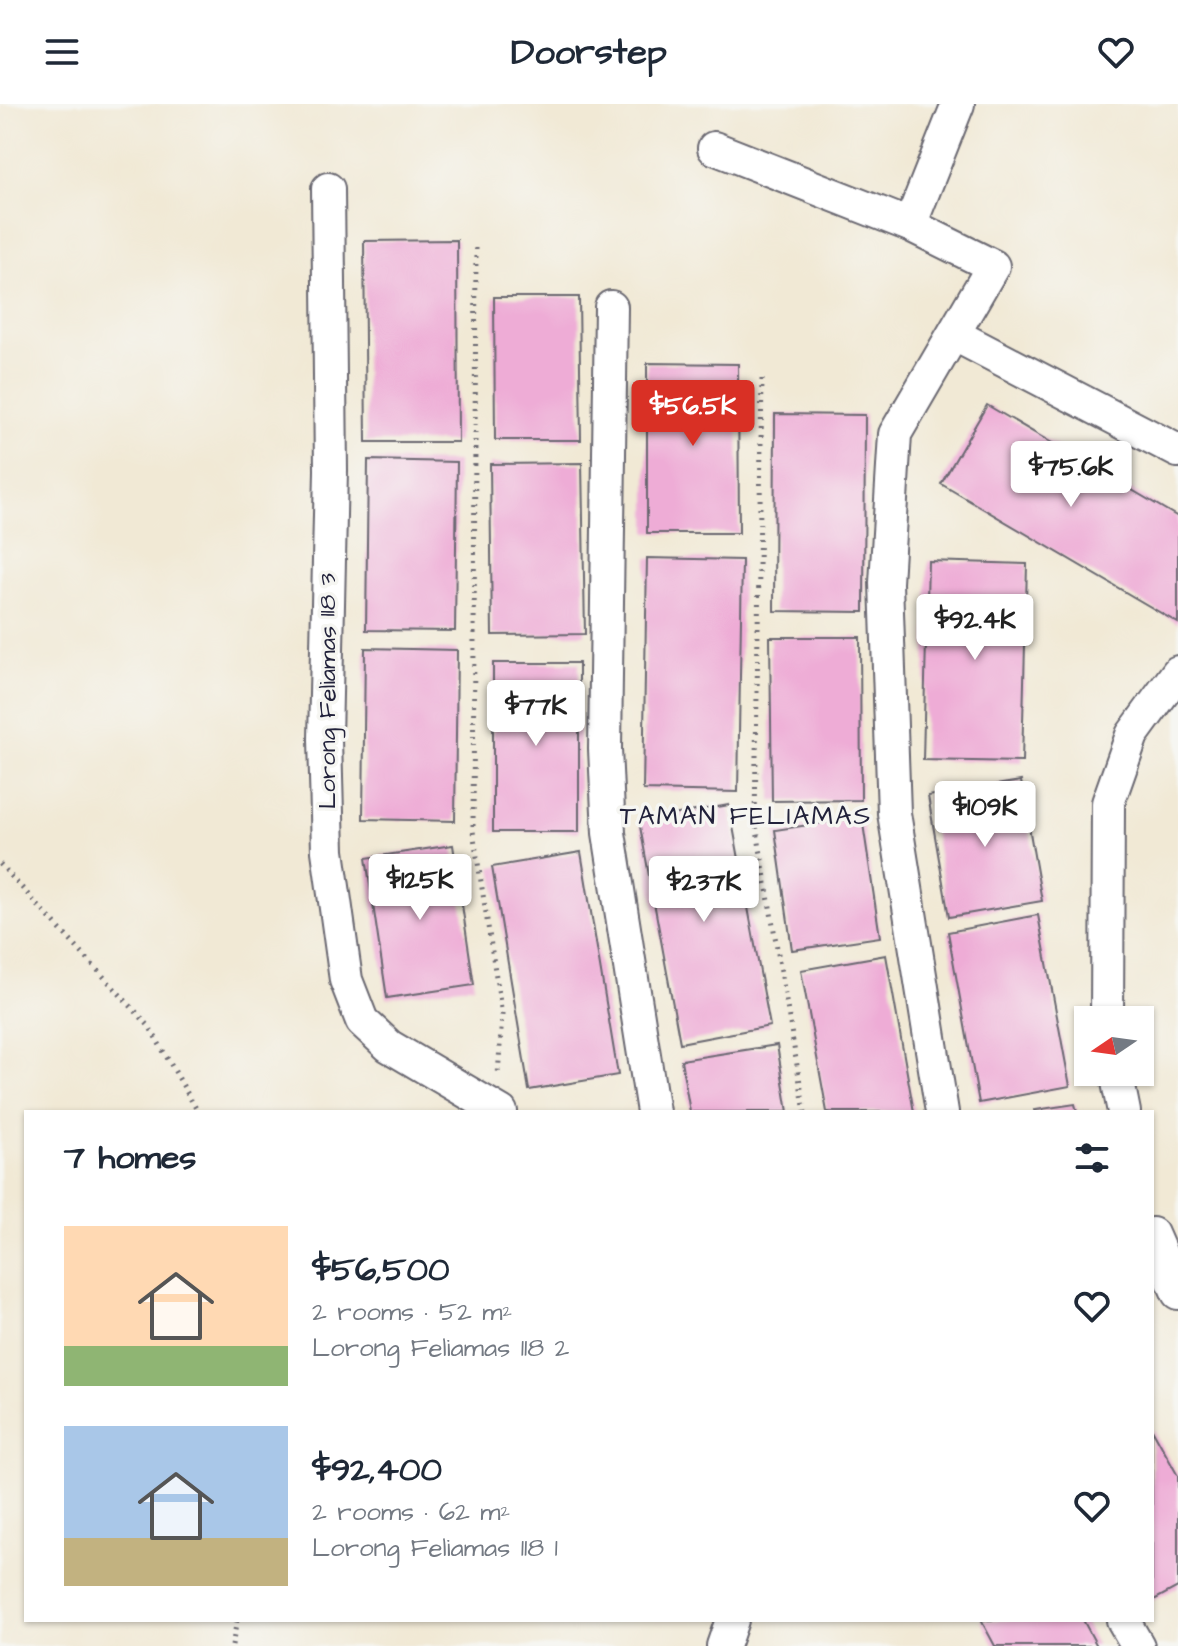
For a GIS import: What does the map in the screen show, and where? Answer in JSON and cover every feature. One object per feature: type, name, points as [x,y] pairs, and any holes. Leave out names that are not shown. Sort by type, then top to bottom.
[{"type":"street","points":[[910,225],[958,104]]},
{"type":"street","points":[[714,148],[910,225],[993,266],[895,434],[886,583],[894,813],[942,1110]]},
{"type":"street","name":"Lorong Feliamas 118 3","points":[[328,189],[331,470],[325,739],[328,851],[346,980],[362,1021],[389,1046],[499,1110]]},
{"type":"street","points":[[611,307],[605,749],[609,833],[653,1110]]},
{"type":"street","points":[[955,335],[1178,451]]},
{"type":"street","points":[[1107,1006],[1108,803],[1132,735],[1178,672]]},
{"type":"street","points":[[1119,1086],[1124,1110]]},
{"type":"street","points":[[1154,1241],[1167,1288]]},
{"type":"street","points":[[723,1646],[731,1622]]},
{"type":"street","points":[[1124,1622],[1138,1646]]},
{"type":"path","points":[[476,248],[473,831],[502,1015],[499,1110]]},
{"type":"path","points":[[762,379],[755,819],[805,1110]]},
{"type":"path","points":[[0,864],[149,1026],[197,1110]]},
{"type":"path","points":[[232,1646],[237,1622]]},
{"type":"building","points":[[457,240],[458,442],[366,442],[364,241]]},
{"type":"building","points":[[494,297],[579,297],[581,440],[495,440]]},
{"type":"building","points":[[647,363],[738,364],[739,533],[647,533]]},
{"type":"building","points":[[987,405],[1178,517],[1178,623],[941,484]]},
{"type":"building","points":[[775,414],[865,415],[864,612],[774,611]]},
{"type":"building","points":[[368,460],[457,462],[455,631],[366,630]]},
{"type":"building","points":[[582,463],[585,634],[492,635],[490,464]]},
{"type":"building","points":[[647,558],[742,560],[738,792],[643,790]]},
{"type":"building","points":[[928,561],[1027,564],[1022,762],[923,760]]},
{"type":"building","points":[[770,637],[860,637],[861,800],[772,801]]},
{"type":"building","points":[[365,648],[457,650],[455,821],[363,819]]},
{"type":"building","points":[[493,663],[579,663],[579,832],[493,832]]},
{"type":"building","points":[[1021,781],[1042,901],[949,917],[928,796]]},
{"type":"building","points":[[729,805],[770,1026],[680,1043],[639,821]]},
{"type":"building","points":[[862,817],[880,937],[792,950],[775,830]]},
{"type":"building","points":[[453,845],[474,985],[387,998],[366,858]]},
{"type":"building","points":[[581,852],[618,1075],[529,1090],[492,867]]},
{"type":"building","points":[[1038,915],[1070,1086],[979,1103],[948,932]]},
{"type":"building","points":[[886,955],[914,1110],[827,1110],[801,970]]},
{"type":"building","points":[[777,1045],[788,1110],[690,1110],[681,1060]]},
{"type":"building","points":[[1075,1104],[1076,1110],[1035,1110]]},
{"type":"building","points":[[1154,1433],[1178,1476],[1178,1587],[1154,1600]]},
{"type":"building","points":[[982,1622],[1084,1622],[1097,1646],[995,1646]]},
{"type":"district","name":"TAMAN FELIAMAS","points":[[746,816]]}]
